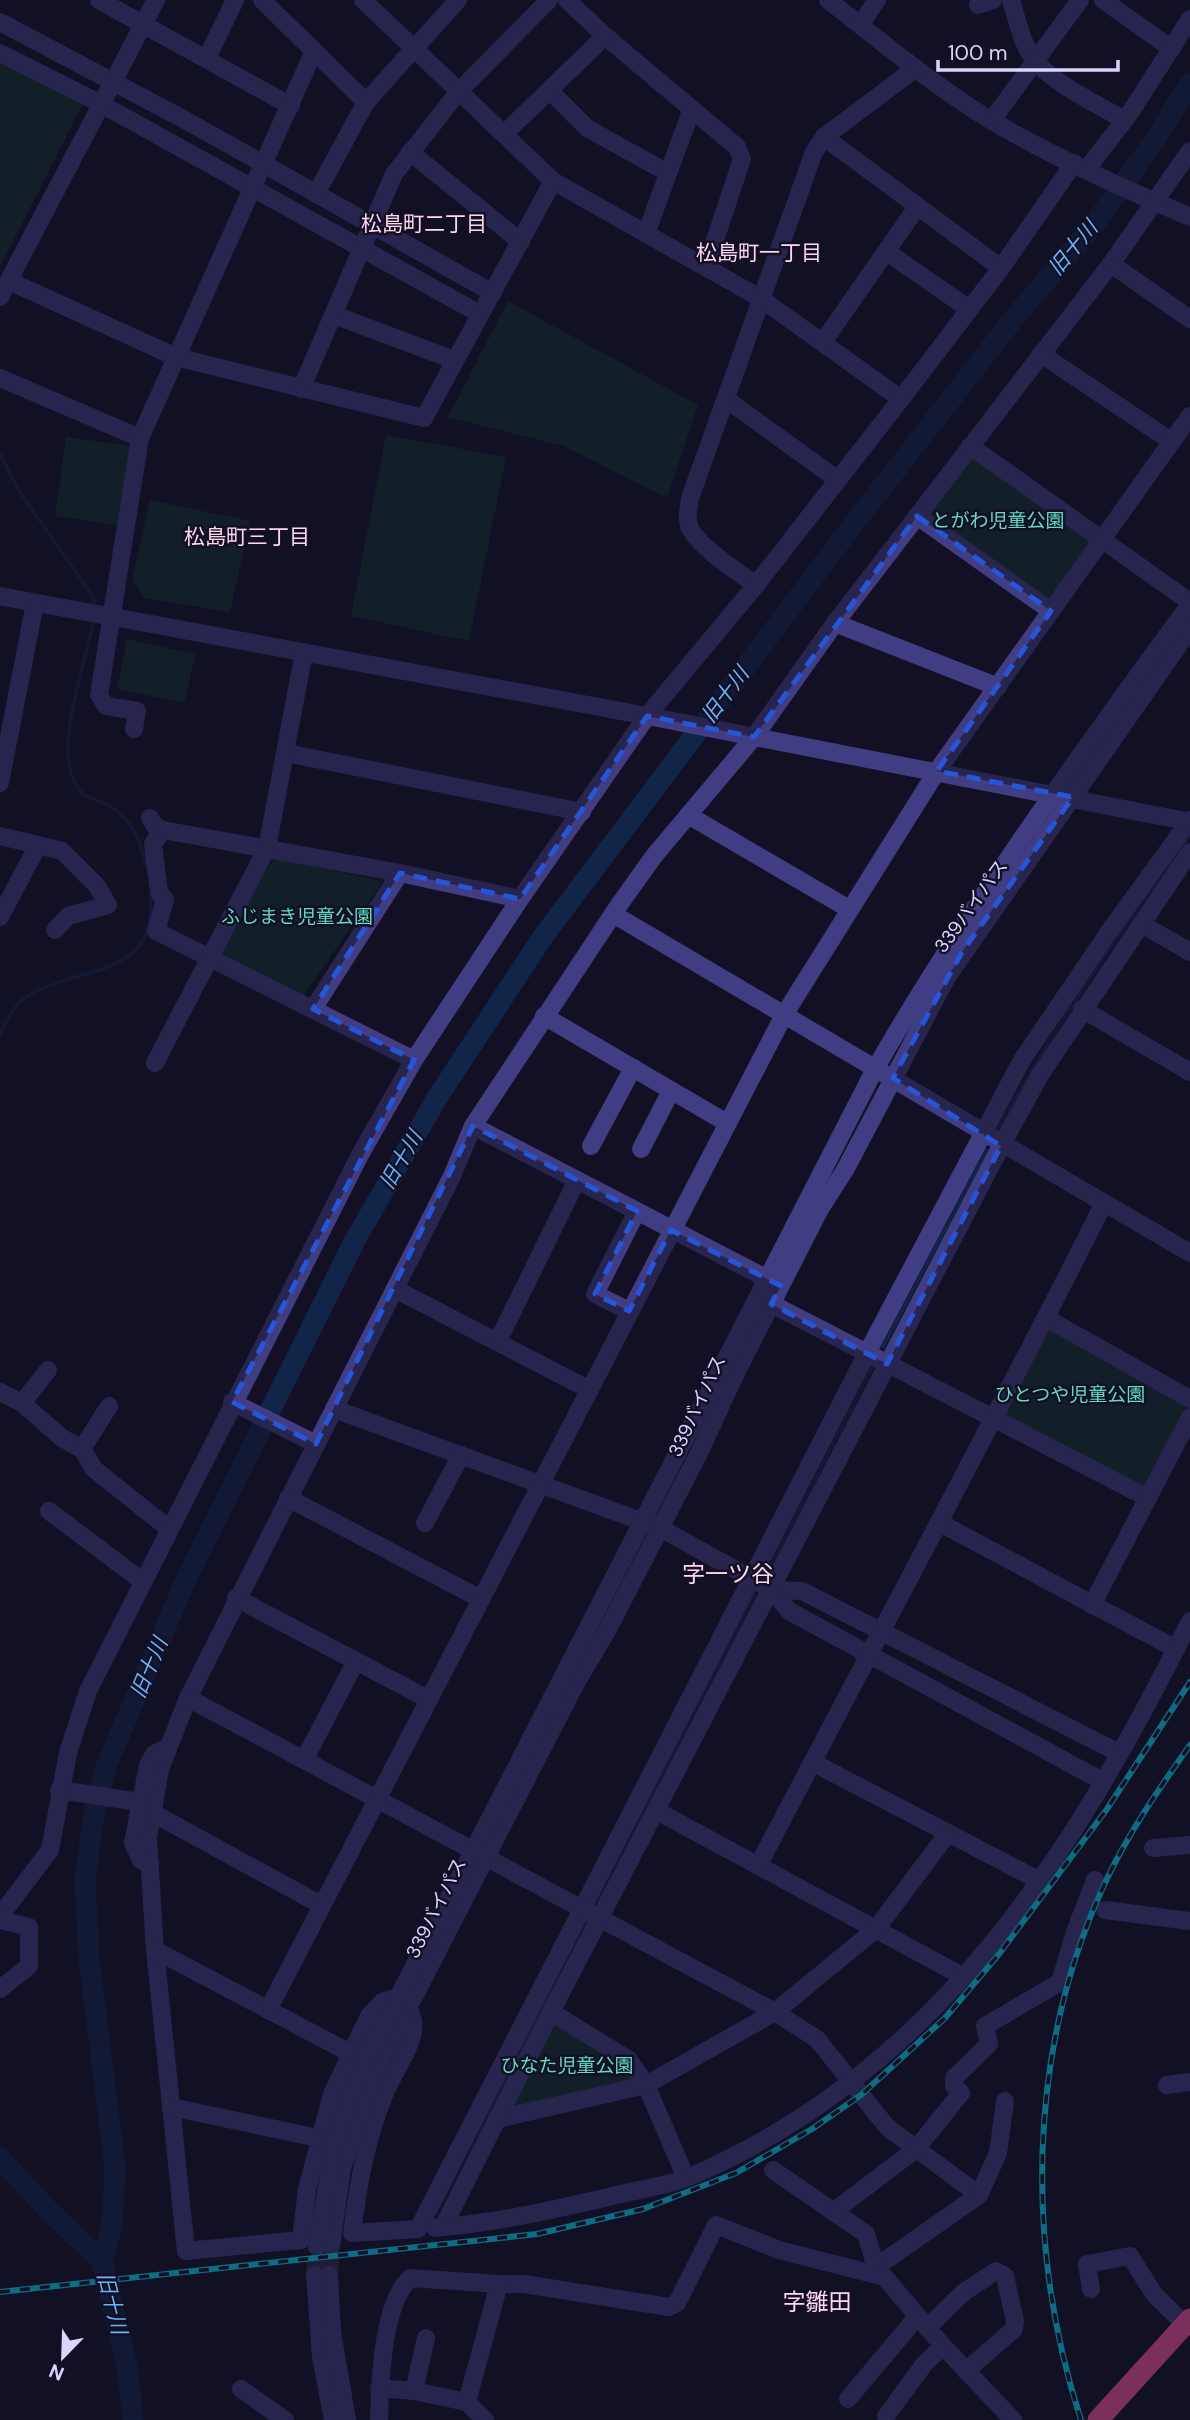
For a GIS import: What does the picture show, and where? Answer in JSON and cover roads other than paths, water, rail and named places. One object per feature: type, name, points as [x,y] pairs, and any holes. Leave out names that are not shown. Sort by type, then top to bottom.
[{"type":"highway","points":[[1102,2419],[1187,2321]]},
{"type":"street","points":[[99,0],[291,106]]},
{"type":"street","points":[[0,298],[156,0]]},
{"type":"street","points":[[207,58],[235,0]]},
{"type":"street","points":[[262,0],[366,102]]},
{"type":"street","points":[[316,194],[366,102],[458,0]]},
{"type":"street","points":[[302,388],[394,174],[459,91],[549,0]]},
{"type":"street","points":[[567,0],[604,36],[737,147],[742,159],[706,267]]},
{"type":"street","points":[[828,0],[916,68],[992,120],[1083,168],[1190,216]]},
{"type":"street","points":[[860,25],[877,0]]},
{"type":"street","points":[[1011,0],[1035,61],[1124,120]]},
{"type":"street","points":[[992,120],[1080,0]]},
{"type":"street","points":[[1103,0],[1172,49]]},
{"type":"street","points":[[368,2],[553,181],[760,298],[901,399]]},
{"type":"street","points":[[0,1989],[29,1966],[29,1927],[0,1918],[50,1850],[61,1791],[88,1691],[168,1528],[236,1403],[360,1153],[414,1060],[520,899],[652,717],[1001,268],[1124,120],[1190,19]]},
{"type":"street","points":[[0,22],[493,293]]},
{"type":"street","points":[[504,134],[604,36]]},
{"type":"street","points":[[134,729],[137,711],[106,706],[99,695],[109,616],[140,438],[314,51]]},
{"type":"street","points":[[0,53],[101,104],[251,190],[480,314]]},
{"type":"street","points":[[756,585],[699,540],[690,528],[687,517],[690,498],[814,152],[824,137],[916,68]]},
{"type":"street","points":[[550,90],[587,128],[668,173]]},
{"type":"street","points":[[646,234],[691,111]]},
{"type":"street","points":[[824,137],[1001,268]]},
{"type":"street","points":[[404,2002],[382,2002],[369,2016],[332,2094],[318,2138],[301,2240],[186,2250],[155,1950],[148,1838],[142,1805],[160,1769],[188,1698],[236,1598],[453,1176],[473,1126],[544,1016],[613,914],[688,815],[754,737],[835,623],[1111,264],[1157,202],[1190,151]]},
{"type":"street","points":[[410,152],[522,242]]},
{"type":"street","points":[[9,281],[176,357],[424,418],[553,181]]},
{"type":"street","points":[[823,342],[917,207]]},
{"type":"street","points":[[887,253],[969,309]]},
{"type":"street","points":[[1111,264],[1190,319]]},
{"type":"street","points":[[334,315],[454,360]]},
{"type":"street","points":[[1041,354],[1171,441]]},
{"type":"street","points":[[0,378],[140,438]]},
{"type":"street","points":[[726,399],[838,480]]},
{"type":"street","points":[[268,2010],[784,1015],[937,771],[1190,416]]},
{"type":"street","points":[[324,2246],[323,2197],[338,2128],[355,2081],[404,2002],[480,1854],[642,1521],[765,1301],[875,1069],[923,984],[1190,603],[970,446]]},
{"type":"street","points":[[917,516],[1051,611]]},
{"type":"street","points":[[0,596],[652,717],[1190,821],[1062,999],[1022,1060],[867,1353],[418,2229]]},
{"type":"street","points":[[0,783],[35,603]]},
{"type":"street","points":[[835,623],[998,687]]},
{"type":"street","name":"339バイパス","points":[[774,1283],[962,953],[1190,629]]},
{"type":"street","points":[[155,1063],[267,848],[304,652]]},
{"type":"street","points":[[286,753],[582,812]]},
{"type":"street","points":[[688,815],[849,909]]},
{"type":"street","points":[[414,1060],[156,931],[165,900],[159,892],[153,844],[157,824],[520,899]]},
{"type":"street","points":[[0,836],[62,851],[97,886],[108,905],[68,916],[55,930]]},
{"type":"street","points":[[0,917],[38,845]]},
{"type":"street","points":[[443,2227],[551,2012],[602,1919],[1001,1146],[1040,1075],[1082,1009],[1143,925],[1190,852]]},
{"type":"street","points":[[313,1010],[400,873]]},
{"type":"street","points":[[613,914],[893,1078],[982,1135],[1190,1253]]},
{"type":"street","points":[[1143,925],[1190,952]]},
{"type":"street","points":[[1082,1009],[1190,1072]]},
{"type":"street","points":[[544,1016],[727,1123]]},
{"type":"street","points":[[591,1146],[633,1068]]},
{"type":"street","points":[[640,1149],[671,1091]]},
{"type":"street","points":[[473,1126],[774,1283]]},
{"type":"street","points":[[498,1341],[577,1180]]},
{"type":"street","points":[[758,1866],[880,1629],[940,1523],[1104,1203]]},
{"type":"street","points":[[629,1311],[595,1294],[637,1211]]},
{"type":"street","points":[[395,1289],[588,1390]]},
{"type":"street","points":[[765,1301],[1147,1498]]},
{"type":"street","name":"339バイパス","points":[[480,1854],[660,1528],[765,1301]]},
{"type":"street","points":[[1046,1318],[1190,1399]]},
{"type":"street","points":[[22,1403],[48,1370]]},
{"type":"street","points":[[0,1392],[22,1403],[62,1438],[82,1448],[94,1469],[168,1528]]},
{"type":"street","points":[[236,1403],[316,1444]]},
{"type":"street","points":[[82,1448],[109,1406]]},
{"type":"street","points":[[334,1409],[660,1528],[772,1590],[789,1611],[1102,1781]]},
{"type":"street","points":[[1093,1605],[1190,1417]]},
{"type":"street","points":[[425,1523],[461,1455]]},
{"type":"street","points":[[288,1498],[481,1599]]},
{"type":"street","points":[[49,1511],[142,1580]]},
{"type":"street","points":[[940,1523],[1176,1649]]},
{"type":"street","points":[[772,1590],[802,1591],[1119,1753]]},
{"type":"street","points":[[236,1598],[428,1699]]},
{"type":"street","points":[[404,2002],[414,2031],[370,2133],[358,2180],[352,2233],[443,2227],[547,2212],[686,2178],[777,2133],[852,2084],[909,2035],[964,1977],[1038,1881],[1093,1800],[1190,1621]]},
{"type":"street","points":[[304,1760],[356,1661]]},
{"type":"street","points":[[188,1698],[775,2012],[817,2039],[887,2127],[979,2195]]},
{"type":"street","points":[[812,1762],[1038,1881]]},
{"type":"street","points":[[61,1791],[142,1805],[321,1905]]},
{"type":"street","points":[[657,1811],[964,1977]]},
{"type":"street","points":[[497,2119],[646,2085],[775,2012],[876,1929],[948,1833]]},
{"type":"street","points":[[1153,1848],[1190,1845]]},
{"type":"street","points":[[833,2212],[916,2149],[961,2093],[954,2085],[954,2078],[989,2044],[985,2026],[1060,1982],[1075,1932],[1095,1881]]},
{"type":"street","points":[[1105,1910],[1190,1921]]},
{"type":"street","points":[[155,1950],[350,2053]]},
{"type":"street","points":[[551,2012],[629,2060],[646,2085],[686,2178]]},
{"type":"street","points":[[1167,2085],[1190,2082]]},
{"type":"street","points":[[879,2272],[979,2195],[998,2153],[1005,2101]]},
{"type":"street","points":[[171,2107],[318,2138]]},
{"type":"street","points":[[773,2170],[866,2234],[879,2272],[922,2323],[1013,2420]]},
{"type":"street","points":[[379,2420],[379,2388],[390,2323],[404,2284],[411,2278],[524,2284],[669,2308],[677,2302],[716,2225],[779,2250],[879,2272]]},
{"type":"street","points":[[1091,2289],[1087,2264],[1130,2256],[1154,2294],[1187,2321]]},
{"type":"street","points":[[848,2399],[922,2323],[996,2271],[1005,2276],[1015,2321],[1014,2329],[966,2371]]},
{"type":"street","points":[[333,2420],[321,2356],[322,2275],[347,2420]]},
{"type":"street","points":[[467,2402],[499,2284]]},
{"type":"street","points":[[414,2391],[426,2338]]},
{"type":"street","points":[[886,2416],[925,2364],[943,2346]]},
{"type":"street","points":[[379,2388],[414,2391],[467,2402],[485,2420]]},
{"type":"street","points":[[241,2389],[285,2420]]},
{"type":"waterway","name":"旧十川","points":[[133,2420],[127,2367],[102,2261],[112,2226],[115,2167],[89,1958],[85,1879],[96,1801],[108,1762],[184,1584],[354,1242],[437,1098],[542,938],[842,539],[1014,318],[1093,226],[1155,140],[1190,83]]},
{"type":"waterway","points":[[0,454],[19,491],[89,591],[95,602],[94,609]]},
{"type":"waterway","points":[[93,620],[72,709],[68,757],[72,777],[84,795],[123,816],[134,831],[148,869]]},
{"type":"waterway","points":[[997,1131],[1065,1017],[1190,835]]},
{"type":"waterway","points":[[0,1035],[13,1011],[26,996],[53,984],[114,965],[130,955],[143,941],[150,921],[151,894]]},
{"type":"waterway","points":[[883,1347],[987,1150]]},
{"type":"waterway","points":[[766,1575],[873,1366]]},
{"type":"waterway","points":[[596,1904],[755,1594]]},
{"type":"waterway","points":[[436,2214],[586,1923]]},
{"type":"waterway","points":[[0,2158],[48,2210],[102,2261]]},
{"type":"tunnel","points":[[329,2275],[331,2246]]},
{"type":"tunnel","points":[[315,2275],[317,2247]]},
{"type":"railway","points":[[0,2292],[537,2234],[643,2209],[736,2173],[812,2129],[861,2095],[945,2018],[999,1954],[1107,1809],[1190,1682]]},
{"type":"railway","points":[[1081,2420],[1063,2354],[1050,2287],[1043,2219],[1043,2150],[1048,2082],[1060,2015],[1079,1949],[1104,1885],[1133,1831],[1190,1745]]},
{"type":"district","name":"松島町二丁目","points":[[424,224]]},
{"type":"district","name":"松島町一丁目","points":[[759,253]]},
{"type":"district","name":"松島町三丁目","points":[[247,537]]},
{"type":"district","name":"字一ツ谷","points":[[728,1574]]},
{"type":"district","name":"字雛田","points":[[817,2302]]},
{"type":"park label","name":"とがわ児童公園","points":[[998,520]]},
{"type":"park label","name":"ふじまき児童公園","points":[[297,916]]},
{"type":"park label","name":"ひとつや児童公園","points":[[1070,1394]]},
{"type":"park label","name":"ひなた児童公園","points":[[567,2065]]}]
